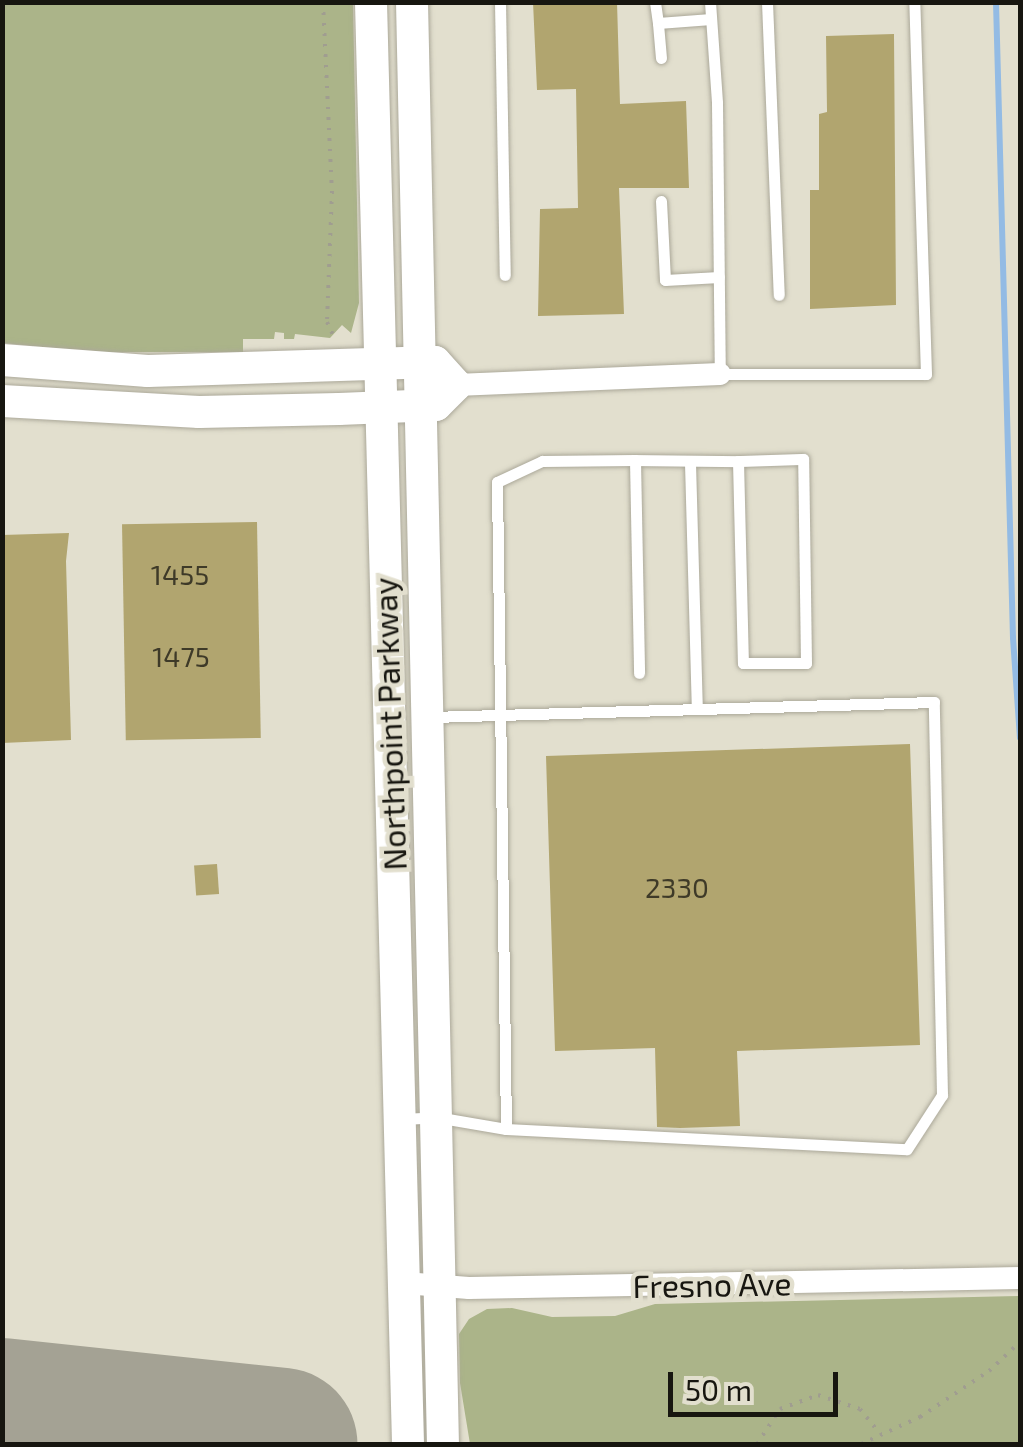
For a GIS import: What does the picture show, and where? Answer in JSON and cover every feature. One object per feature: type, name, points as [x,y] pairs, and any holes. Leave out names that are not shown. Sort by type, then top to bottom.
[{"type":"street","name":"Northpoint Parkway","points":[[371,2],[408,1444]]},
{"type":"street","name":"Northpoint Parkway","points":[[412,2],[443,1444]]},
{"type":"street","points":[[2,360],[148,371],[435,362],[456,385]]},
{"type":"street","points":[[2,401],[199,412],[379,408],[436,405],[456,385],[720,374]]},
{"type":"street","name":"Fresno Ave","points":[[404,1284],[440,1288],[1020,1278]]},
{"type":"lane","points":[[500,2],[504,274]]},
{"type":"lane","points":[[656,2],[661,58]]},
{"type":"lane","points":[[710,2],[720,374],[926,374],[914,2]]},
{"type":"lane","points":[[767,2],[780,295]]},
{"type":"lane","points":[[658,23],[711,19]]},
{"type":"lane","points":[[661,202],[664,280],[718,277]]},
{"type":"lane","points":[[506,1129],[497,482],[542,461],[690,463],[738,460],[802,458],[806,663],[744,663],[738,460]]},
{"type":"lane","points":[[635,460],[638,673]]},
{"type":"lane","points":[[690,463],[697,709]]},
{"type":"lane","points":[[400,1119],[436,1117],[506,1129],[907,1149],[942,1095],[934,702],[427,717]]},
{"type":"path","points":[[323,2],[332,191],[326,322],[335,339]]},
{"type":"path","points":[[861,1444],[920,1417],[989,1371],[1020,1342]]},
{"type":"path","points":[[758,1444],[780,1409],[818,1395],[860,1409],[881,1436]]},
{"type":"green space","points":[[2,3],[353,3],[359,303],[351,333],[342,325],[330,338],[295,334],[294,339],[284,339],[284,333],[275,332],[274,339],[243,339],[243,352],[91,352],[3,343]]},
{"type":"green space","points":[[1020,1296],[1020,1444],[470,1444],[460,1383],[459,1334],[469,1319],[487,1309],[512,1308],[552,1317],[615,1316],[655,1304]]},
{"type":"building","points":[[533,2],[617,2],[620,104],[686,101],[689,188],[619,188],[624,314],[538,316],[540,209],[578,208],[576,89],[537,90]]},
{"type":"building","points":[[894,34],[896,305],[810,309],[810,190],[819,190],[819,114],[827,112],[826,36]]},
{"type":"building","points":[[257,522],[261,738],[126,740],[122,524]]},
{"type":"building","points":[[69,533],[66,561],[71,740],[2,743],[2,535]]},
{"type":"building","points":[[910,744],[920,1045],[737,1051],[740,1126],[680,1128],[657,1127],[655,1048],[555,1051],[546,756]]},
{"type":"building","points":[[217,864],[219,894],[196,896],[194,866]]},
{"type":"waterway","points":[[996,2],[1013,638],[1020,738]]},
{"type":"runway","points":[[2,1414],[281,1444]]}]
